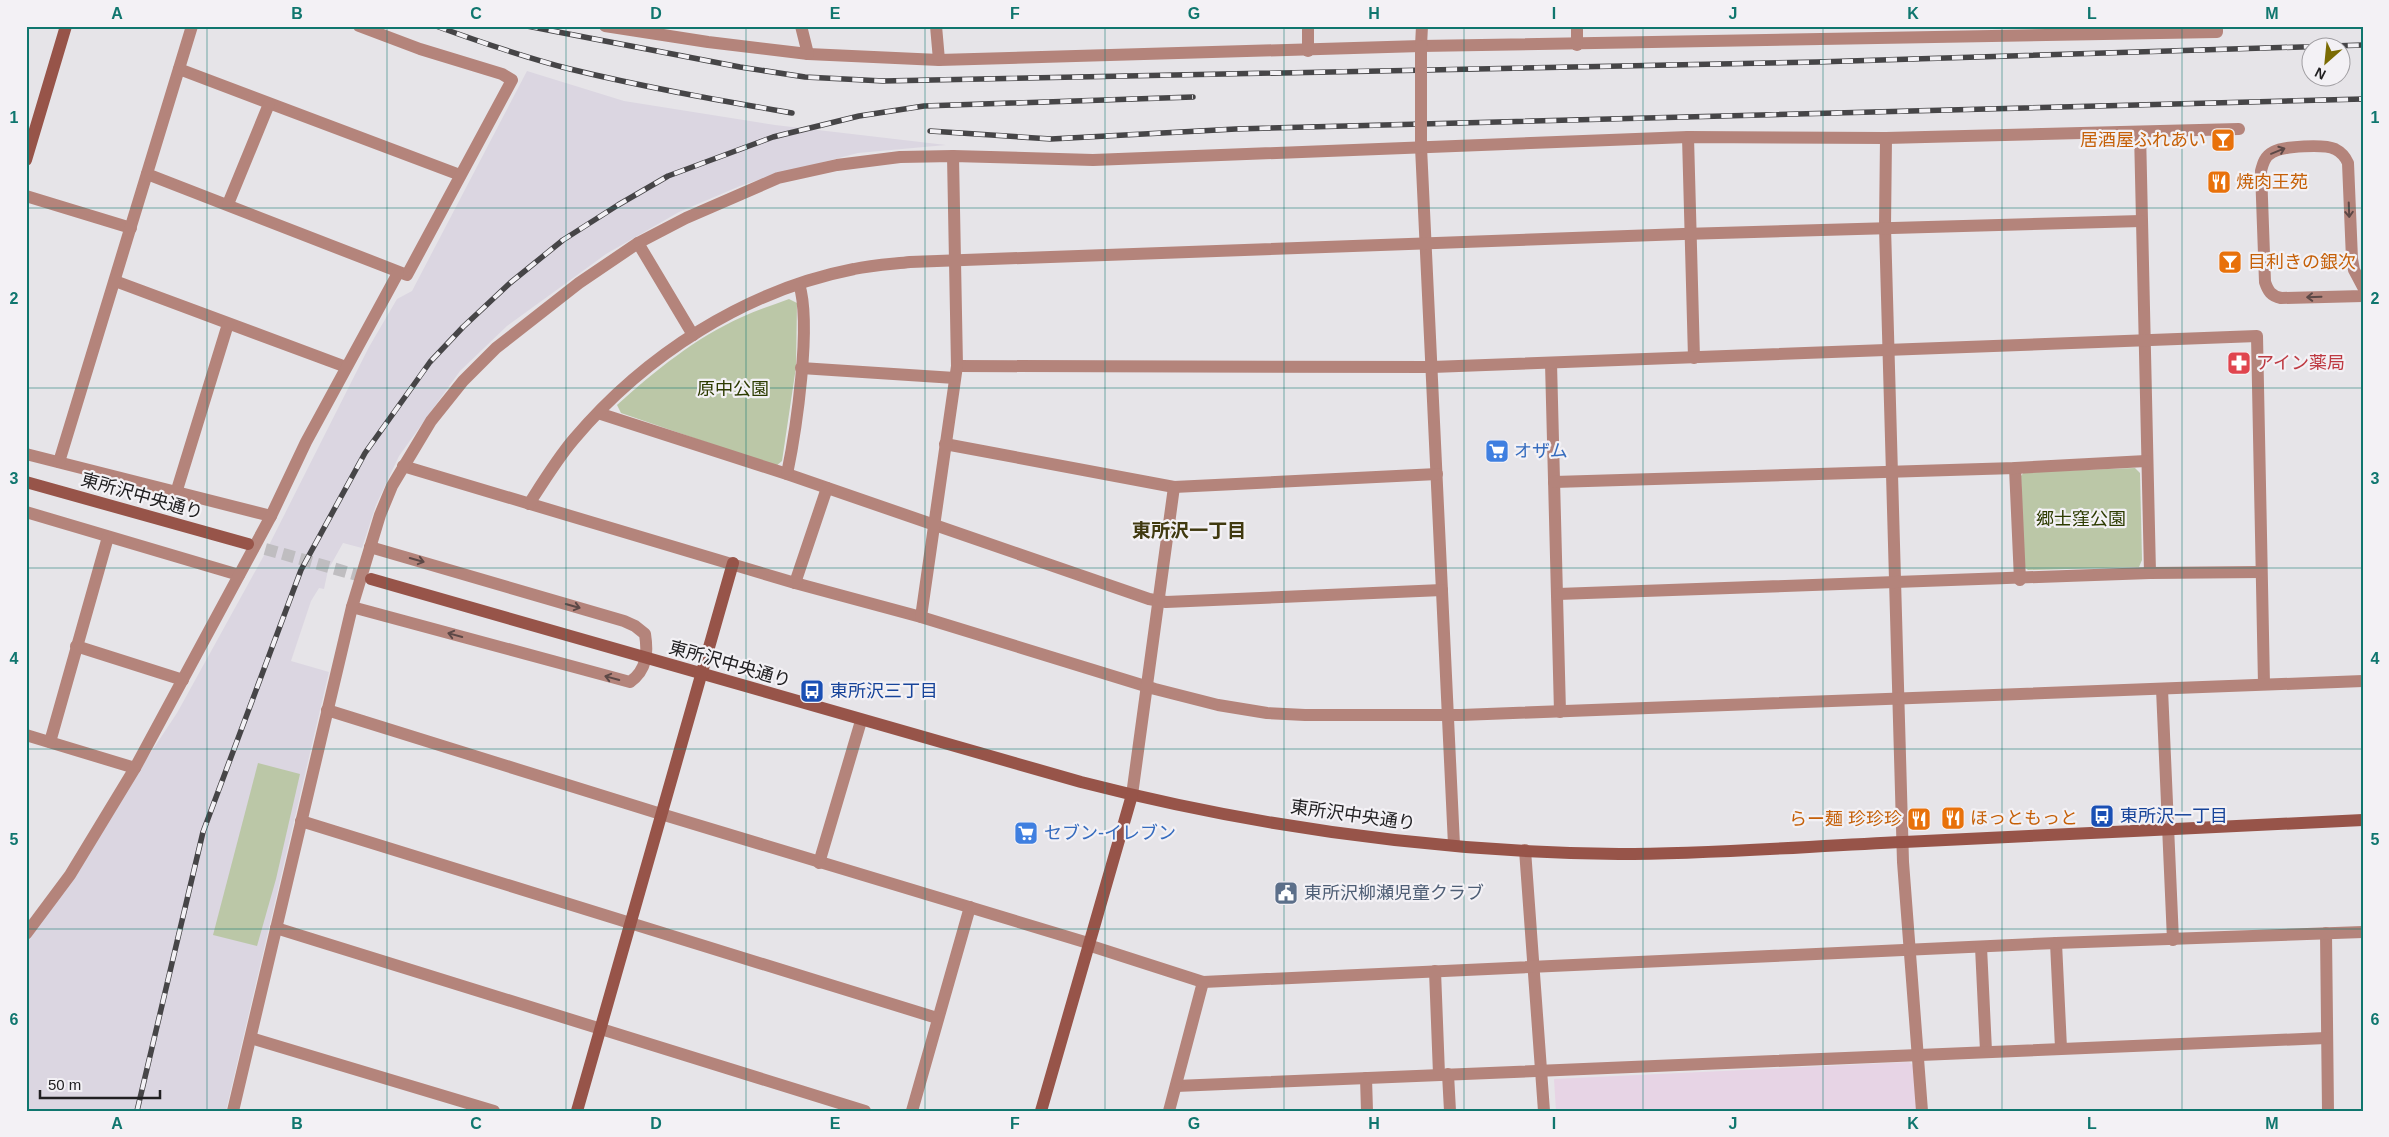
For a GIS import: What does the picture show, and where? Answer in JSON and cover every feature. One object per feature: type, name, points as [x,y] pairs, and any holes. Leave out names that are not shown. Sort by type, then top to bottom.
[{"type":"street","points":[[26,160],[66,26]]},
{"type":"street","points":[[59,462],[192,26]]},
{"type":"street","points":[[147,174],[407,275],[512,80],[502,74],[420,49],[360,26]]},
{"type":"street","points":[[605,26],[708,42],[808,54],[940,60],[1308,51],[1420,46],[1577,45],[1905,32],[2217,32],[2217,26]]},
{"type":"street","points":[[801,26],[808,54]]},
{"type":"street","points":[[936,26],[940,60]]},
{"type":"street","points":[[1308,26],[1308,51]]},
{"type":"street","points":[[1422,26],[1420,46],[1421,147],[1454,845]]},
{"type":"street","points":[[1577,45],[1578,26]]},
{"type":"street","points":[[179,69],[460,176]]},
{"type":"street","points":[[228,204],[269,104]]},
{"type":"street","points":[[233,1111],[352,607],[380,515],[403,466],[431,421],[463,381],[496,348],[536,315],[638,243],[724,200],[778,178],[874,159],[953,156],[1093,160],[1688,137],[1886,138],[2240,129]]},
{"type":"street","points":[[2140,132],[2143,341],[2150,573]]},
{"type":"street","points":[[1688,137],[1694,358]]},
{"type":"street","points":[[1886,138],[1885,227],[1902,842],[1922,1111]]},
{"type":"street","points":[[2363,287],[2354,270],[2352,259],[2348,163],[2345,156],[2327,146],[2282,148],[2273,152],[2263,162],[2261,171],[2265,282],[2267,290],[2280,298],[2363,296]]},
{"type":"street","points":[[921,617],[956,372],[953,156]]},
{"type":"street","points":[[26,196],[131,228]]},
{"type":"street","points":[[529,504],[574,440],[598,413],[652,364],[693,335],[737,310],[799,284],[854,268],[910,262],[1426,243],[1885,227],[2141,221]]},
{"type":"street","points":[[638,243],[693,335]]},
{"type":"street","points":[[26,934],[70,875],[135,768],[271,516],[346,367],[398,273]]},
{"type":"street","points":[[115,281],[346,367]]},
{"type":"street","points":[[787,474],[801,368],[803,316],[799,284]]},
{"type":"street","points":[[176,494],[228,324]]},
{"type":"street","points":[[801,368],[956,372],[1432,367],[2257,336],[2264,684]]},
{"type":"street","points":[[1551,363],[1560,712]]},
{"type":"street","points":[[598,413],[787,474],[1157,600],[1442,590]]},
{"type":"street","points":[[946,444],[1174,487],[1437,474]]},
{"type":"street","points":[[26,454],[176,494],[271,516]]},
{"type":"street","points":[[1554,482],[2015,468],[2146,461]]},
{"type":"street","points":[[403,466],[795,583],[921,617],[1146,687],[1218,705],[1267,713],[1305,715],[1447,715],[1560,712],[2363,681]]},
{"type":"street","points":[[2015,468],[2020,580]]},
{"type":"street","name":"東所沢中央通り","points":[[26,482],[248,544]]},
{"type":"street","points":[[1041,1111],[1132,795],[1157,600],[1174,487]]},
{"type":"street","points":[[795,583],[827,488]]},
{"type":"street","points":[[26,512],[239,575]]},
{"type":"street","points":[[50,742],[108,537]]},
{"type":"street","points":[[352,607],[630,682],[637,677],[646,658],[646,634],[624,621],[370,547]]},
{"type":"street","points":[[577,1111],[733,563]]},
{"type":"street","points":[[1558,594],[1894,581],[2020,580],[2150,573],[2261,572]]},
{"type":"street","name":"東所沢中央通り","points":[[371,579],[701,673],[861,721],[1132,795],[1266,821],[1353,834],[1454,845],[1525,850],[1688,853],[2363,820]]},
{"type":"street","points":[[76,646],[183,680]]},
{"type":"street","points":[[2162,689],[2173,940]]},
{"type":"street","points":[[327,710],[819,863],[970,907],[1203,982],[2056,943],[2363,932]]},
{"type":"street","points":[[819,863],[861,721]]},
{"type":"street","points":[[26,735],[135,768]]},
{"type":"street","points":[[301,821],[938,1018]]},
{"type":"street","points":[[1525,850],[1544,1111]]},
{"type":"street","points":[[912,1111],[970,907]]},
{"type":"street","points":[[276,928],[865,1111]]},
{"type":"street","points":[[2326,933],[2328,1111]]},
{"type":"street","points":[[2056,943],[2061,1048]]},
{"type":"street","points":[[1981,947],[1986,1051]]},
{"type":"street","points":[[1435,971],[1444,1074],[1450,1111]]},
{"type":"street","points":[[1169,1111],[1203,982]]},
{"type":"street","points":[[250,1038],[494,1111]]},
{"type":"street","points":[[1176,1086],[2326,1038]]},
{"type":"street","points":[[1366,1078],[1367,1111]]},
{"type":"shaded area","points":[[527,71],[624,101],[775,125],[946,145],[858,153],[770,176],[740,186],[679,212],[606,254],[507,326],[460,371],[399,456],[376,505],[362,548],[343,543],[328,570],[324,589],[319,588],[311,601],[291,661],[329,672],[226,1111],[26,1111],[26,940],[177,713],[262,559],[369,347],[397,299],[412,291]]},
{"type":"shaded area","points":[[1909,1062],[1914,1066],[1916,1111],[1556,1111],[1554,1079]]},
{"type":"green space","name":"原中公園","points":[[789,299],[797,303],[796,367],[782,461],[776,466],[621,413],[617,405],[692,345],[725,325]]},
{"type":"green space","name":"郷士窪公園","points":[[2135,468],[2140,473],[2142,560],[2139,567],[2028,570],[2024,567],[2021,476],[2024,472]]},
{"type":"green space","points":[[258,763],[300,774],[276,879],[257,946],[213,935]]},
{"type":"tunnel","points":[[248,544],[371,579]]},
{"type":"railway","points":[[436,26],[502,49],[597,76],[792,113]]},
{"type":"railway","points":[[527,26],[740,67],[805,77],[883,81],[1817,62],[2363,45]]},
{"type":"railway","points":[[137,1111],[203,832],[301,570],[365,453],[430,362],[463,327],[510,283],[563,240],[618,205],[668,176],[773,137],[859,116],[924,106],[1193,97]]},
{"type":"railway","points":[[930,131],[1051,139],[1236,129],[2363,99]]},
{"type":"place","name":"居酒屋ふれあい","points":[[2223,140]]},
{"type":"place","name":"焼肉王苑","points":[[2219,182]]},
{"type":"place","name":"目利きの銀次","points":[[2230,262]]},
{"type":"place","name":"アイン薬局","points":[[2239,363]]},
{"type":"place","name":"オザム","points":[[1497,451]]},
{"type":"place","name":"東所沢三丁目","points":[[812,691]]},
{"type":"place","name":"東所沢一丁目","points":[[2102,816]]},
{"type":"place","name":"ほっともっと","points":[[1953,818]]},
{"type":"place","name":"らー麺 珍珍珍","points":[[1919,819]]},
{"type":"place","name":"セブン-イレブン","points":[[1026,833]]},
{"type":"place","name":"東所沢柳瀬児童クラブ","points":[[1286,893]]},
{"type":"district","name":"東所沢一丁目","points":[[1189,530]]}]
